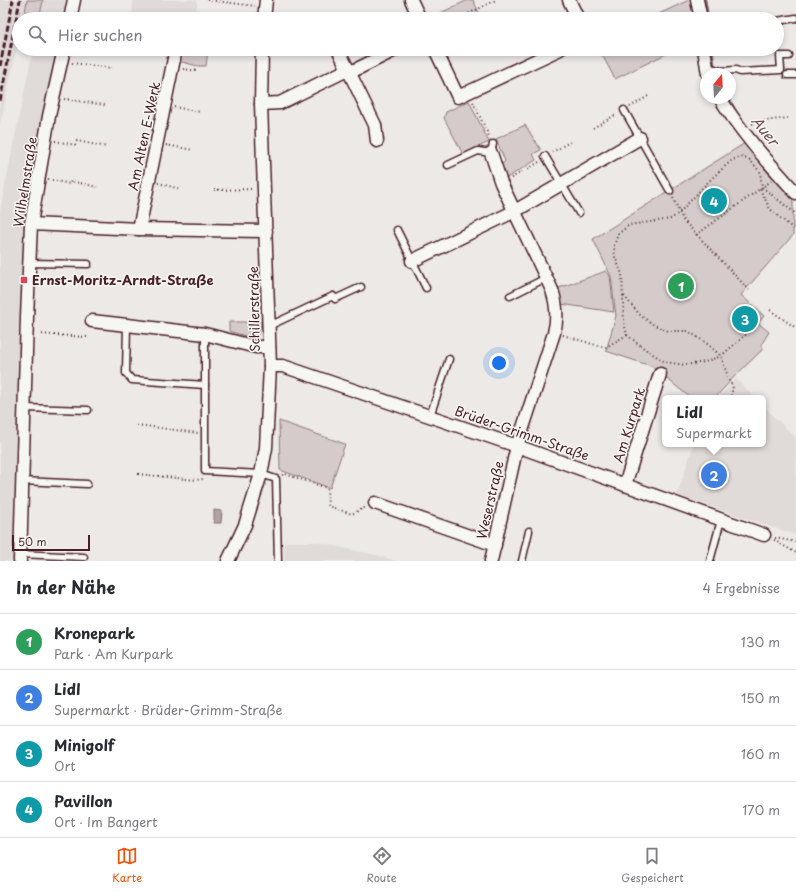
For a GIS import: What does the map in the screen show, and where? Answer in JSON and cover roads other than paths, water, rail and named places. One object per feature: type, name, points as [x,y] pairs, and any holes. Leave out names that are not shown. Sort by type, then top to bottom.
[{"type":"street","points":[[71,12],[74,0]]},
{"type":"street","points":[[411,0],[417,12]]},
{"type":"street","points":[[569,0],[575,12]]},
{"type":"street","points":[[697,0],[700,12]]},
{"type":"street","name":"Wilhelmstraße","points":[[20,557],[31,224],[53,98],[62,56]]},
{"type":"street","name":"Am Alten E-Werk","points":[[139,229],[174,56]]},
{"type":"street","name":"Schillerstraße","points":[[228,561],[245,525],[261,474],[266,448],[270,366],[268,347],[266,231],[261,104],[262,56]]},
{"type":"street","points":[[342,56],[375,125],[376,141]]},
{"type":"street","points":[[261,104],[280,102],[344,72],[355,70],[383,56]]},
{"type":"street","points":[[438,56],[458,97],[545,56]]},
{"type":"street","points":[[706,56],[710,68]]},
{"type":"street","points":[[724,104],[731,116],[754,145],[796,193]]},
{"type":"street","points":[[412,261],[515,211],[562,185],[640,138]]},
{"type":"street","name":"Weserstraße","points":[[491,561],[517,446],[557,322],[555,301],[546,278],[501,183],[492,149]]},
{"type":"street","points":[[31,224],[139,229],[266,231]]},
{"type":"street","points":[[92,321],[205,334],[256,347],[268,347]]},
{"type":"street","name":"Brüder-Grimm-Straße","points":[[270,366],[283,366],[430,416],[764,535]]},
{"type":"street","name":"Am Kurpark","points":[[625,485],[660,374]]},
{"type":"street","points":[[375,503],[494,545]]},
{"type":"lane","points":[[784,20],[796,18]]},
{"type":"lane","points":[[736,70],[740,72],[781,70],[780,56],[789,56]]},
{"type":"lane","points":[[786,75],[796,75]]},
{"type":"lane","points":[[624,110],[670,191]]},
{"type":"lane","points":[[448,165],[478,151],[492,149]]},
{"type":"lane","points":[[545,156],[579,213]]},
{"type":"lane","points":[[397,230],[426,288]]},
{"type":"lane","points":[[29,263],[88,264]]},
{"type":"lane","points":[[510,296],[546,278]]},
{"type":"lane","points":[[268,326],[333,296],[335,299],[361,287]]},
{"type":"lane","points":[[127,325],[126,373],[132,380],[205,385]]},
{"type":"lane","points":[[205,334],[205,471],[261,474],[276,478],[278,561]]},
{"type":"lane","points":[[430,416],[449,359]]},
{"type":"lane","points":[[24,408],[88,410]]},
{"type":"lane","points":[[22,481],[87,484]]},
{"type":"lane","points":[[710,561],[721,520]]},
{"type":"lane","points":[[522,561],[529,531]]},
{"type":"lane","points":[[20,557],[84,557]]},
{"type":"waterway","name":"Auer","points":[[705,0],[707,12]]},
{"type":"waterway","name":"Auer","points":[[713,56],[714,68]]},
{"type":"waterway","name":"Auer","points":[[731,104],[739,117]]},
{"type":"railway","points":[[0,66],[13,0]]},
{"type":"railway","points":[[18,12],[20,0]]},
{"type":"railway","points":[[0,101],[12,40]]},
{"type":"place","name":"Pavillon","points":[[714,201]]},
{"type":"place","name":"Ernst-Moritz-Arndt-Straße","points":[[24,280]]},
{"type":"place","name":"Kronepark","points":[[681,286]]},
{"type":"place","name":"Minigolf","points":[[745,319]]},
{"type":"place","name":"Lidl","points":[[714,475]]}]
